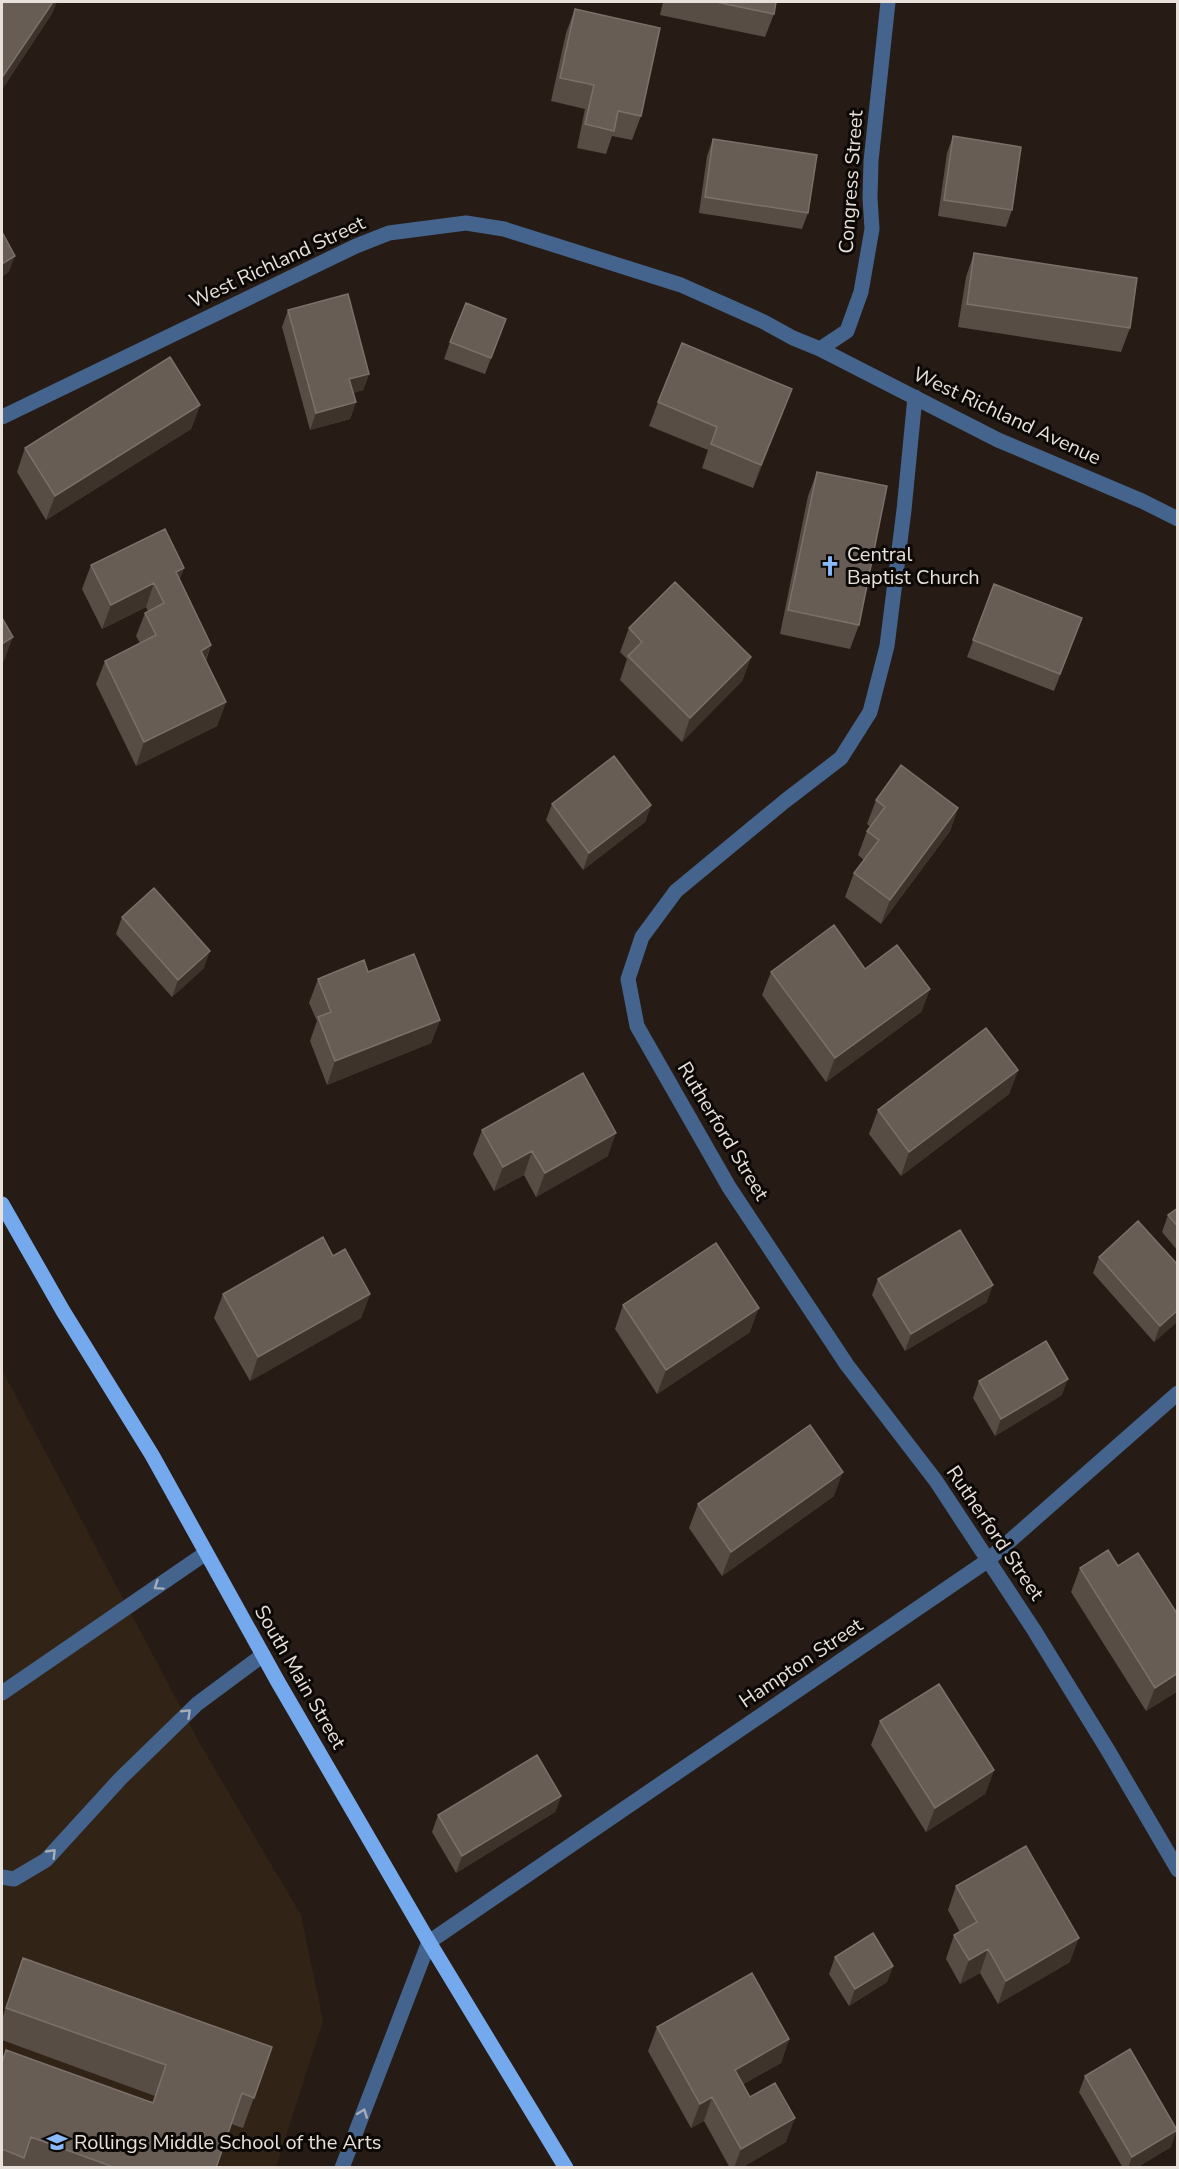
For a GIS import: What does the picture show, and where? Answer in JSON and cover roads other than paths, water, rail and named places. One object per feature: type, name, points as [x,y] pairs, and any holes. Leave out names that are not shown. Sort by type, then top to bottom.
[{"type":"main road","name":"South Main Street","points":[[2,1204],[63,1311],[152,1455],[263,1655],[429,1942],[566,2168]]},
{"type":"street","name":"Congress Street","points":[[820,349],[847,331],[861,292],[872,229],[870,198],[872,161],[888,2]]},
{"type":"street","name":"West Richland Street","points":[[2,417],[356,246],[389,233],[466,223],[504,228],[681,285],[820,349]]},
{"type":"street","name":"West Richland Avenue","points":[[820,349],[998,440],[1142,501],[1178,519]]},
{"type":"street","name":"Rutherford Street","points":[[915,397],[904,510],[886,646],[870,712],[841,758],[676,891],[642,937],[628,979],[638,1026],[729,1187],[847,1365],[936,1481],[1046,1650],[1178,1870]]},
{"type":"street","name":"Hampton Street","points":[[429,1942],[987,1561],[1178,1393]]},
{"type":"street","points":[[2,1693],[206,1553]]},
{"type":"street","points":[[2,1877],[14,1879],[46,1860],[121,1778],[197,1704],[263,1655]]},
{"type":"street","points":[[342,2168],[429,1942]]},
{"type":"place","name":"Central Baptist Church","points":[[830,566]]},
{"type":"place","name":"Rollings Middle School of the Arts","points":[[57,2142]]}]
